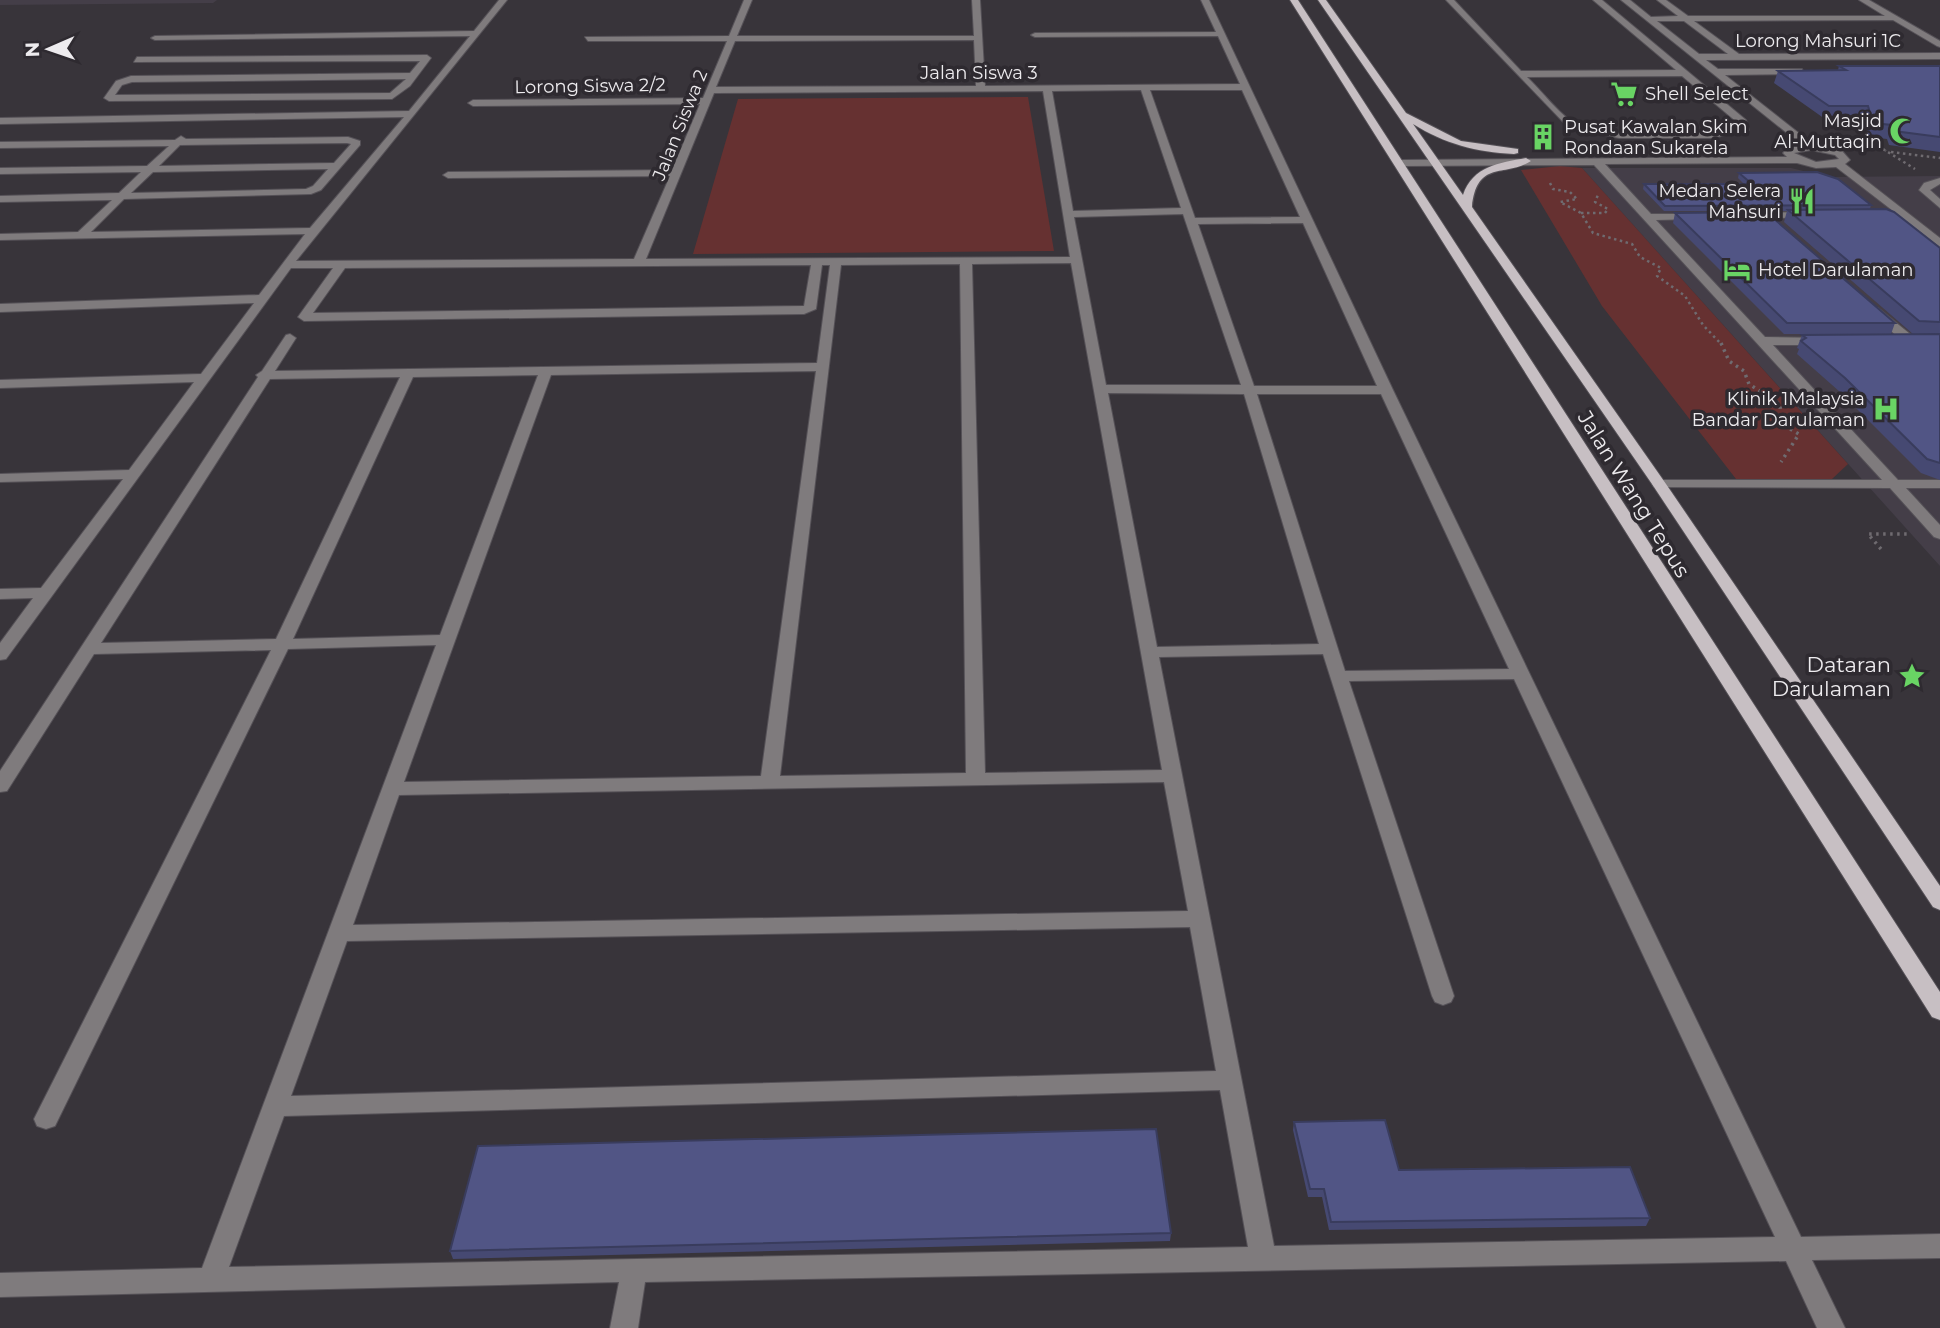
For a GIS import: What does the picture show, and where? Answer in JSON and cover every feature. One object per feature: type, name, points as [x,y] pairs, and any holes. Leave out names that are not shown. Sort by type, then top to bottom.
[{"type":"main road","name":"Jalan Wang Tepus","points":[[1294,0],[1940,1011]]},
{"type":"main road","name":"Jalan Wang Tepus","points":[[1322,0],[1659,484],[1940,902]]},
{"type":"main road","points":[[1398,110],[1448,141],[1476,149],[1514,151]]},
{"type":"main road","points":[[1466,210],[1467,192],[1477,178],[1499,166],[1526,161]]},
{"type":"street","points":[[0,655],[313,231],[412,114],[503,0]]},
{"type":"street","name":"Jalan Siswa 2","points":[[639,262],[748,0]]},
{"type":"street","points":[[976,0],[981,89]]},
{"type":"street","points":[[1205,0],[1386,390],[1794,1247],[1831,1328],[1825,1328]]},
{"type":"street","points":[[1450,0],[1572,126],[1606,134],[1725,134],[1744,130],[1743,122],[1597,0]]},
{"type":"street","points":[[1625,0],[1811,147]]},
{"type":"street","points":[[1661,0],[1737,57]]},
{"type":"street","name":"Lorong Mahsuri 1C","points":[[1863,0],[1940,44]]},
{"type":"street","points":[[1649,19],[1894,18]]},
{"type":"street","points":[[155,38],[476,33]]},
{"type":"street","points":[[1035,35],[1222,34]]},
{"type":"street","points":[[80,236],[291,36]]},
{"type":"street","points":[[588,39],[978,38]]},
{"type":"street","name":"Lorong Mahsuri 1C","points":[[1697,57],[1940,55]]},
{"type":"street","points":[[138,60],[427,58],[412,76],[396,94],[109,98],[119,83],[131,79],[412,76]]},
{"type":"street","points":[[1715,72],[1804,71]]},
{"type":"street","points":[[1519,74],[1686,73]]},
{"type":"street","name":"Jalan Siswa 3","points":[[711,90],[1247,87]]},
{"type":"street","points":[[1145,88],[1249,389],[1329,649],[1443,996]]},
{"type":"street","points":[[1047,89],[1076,260],[1263,1258]]},
{"type":"street","name":"Lorong Siswa 2/2","points":[[473,103],[707,101]]},
{"type":"street","points":[[1720,103],[1754,102]]},
{"type":"street","points":[[0,145],[412,114]]},
{"type":"street","points":[[0,121],[191,130],[348,140],[357,143],[317,188],[307,192],[0,199]]},
{"type":"street","points":[[1674,135],[1690,150]]},
{"type":"street","points":[[1397,158],[1526,161],[1798,160],[1823,165],[1843,162],[1844,156],[1830,150],[1811,147],[1790,150],[1514,151],[1431,158]]},
{"type":"street","points":[[1790,150],[1788,153],[1798,160]]},
{"type":"street","points":[[1595,160],[1940,534]]},
{"type":"street","points":[[1838,164],[1940,244]]},
{"type":"street","points":[[0,171],[337,166]]},
{"type":"street","points":[[448,176],[677,173]]},
{"type":"street","points":[[1940,181],[1928,185],[1924,190],[1940,205]]},
{"type":"street","points":[[1070,214],[1307,220]]},
{"type":"street","points":[[1741,216],[1817,215]]},
{"type":"street","points":[[1649,216],[1714,216]]},
{"type":"street","points":[[1767,216],[1777,225]]},
{"type":"street","points":[[0,237],[313,231]]},
{"type":"street","points":[[966,260],[976,779]]},
{"type":"street","points":[[287,265],[1076,260]]},
{"type":"street","points":[[342,264],[304,317],[804,310],[810,309],[817,261]]},
{"type":"street","points":[[770,783],[836,261]]},
{"type":"street","points":[[0,308],[262,299]]},
{"type":"street","points":[[1869,305],[1916,341],[1884,341]]},
{"type":"street","points":[[0,786],[263,375],[290,338]]},
{"type":"street","points":[[1764,341],[1830,341]]},
{"type":"street","points":[[263,375],[824,367]]},
{"type":"street","points":[[211,1280],[547,369]]},
{"type":"street","points":[[46,1119],[282,644],[410,372]]},
{"type":"street","points":[[0,384],[205,378]]},
{"type":"street","points":[[1102,389],[1386,390]]},
{"type":"street","points":[[0,478],[134,474]]},
{"type":"street","points":[[1659,484],[1940,484]]},
{"type":"street","points":[[0,594],[46,593]]},
{"type":"street","points":[[87,649],[447,640]]},
{"type":"street","points":[[1151,652],[1329,649]]},
{"type":"street","points":[[1338,676],[1521,674]]},
{"type":"street","points":[[392,789],[1174,776]]},
{"type":"street","points":[[339,933],[1201,919]]},
{"type":"street","points":[[276,1106],[1230,1080]]},
{"type":"street","points":[[0,1285],[634,1270],[1940,1246]]},
{"type":"street","points":[[624,1328],[634,1270]]},
{"type":"path","points":[[1835,112],[1870,141],[1926,176],[1928,185]]},
{"type":"path","points":[[1891,152],[1940,158]]},
{"type":"path","points":[[1555,180],[1548,184],[1553,190],[1570,192],[1577,199],[1560,202],[1581,213],[1605,213],[1608,209],[1595,202],[1598,196],[1590,187]]},
{"type":"path","points":[[1581,213],[1593,233],[1633,244],[1640,257],[1661,268],[1657,276],[1685,296],[1703,325],[1720,340],[1729,361],[1744,371],[1749,384],[1780,404],[1781,424],[1799,434],[1777,468],[1791,484]]},
{"type":"path","points":[[1881,549],[1868,534],[1940,534]]},
{"type":"shaded area","points":[[0,0],[217,0],[213,3],[0,5]]},
{"type":"shaded area","points":[[1028,97],[1054,251],[693,254],[738,99]]},
{"type":"shaded area","points":[[1560,166],[1582,168],[1848,464],[1832,479],[1736,479],[1602,306],[1521,170]]},
{"type":"shaded area","points":[[1582,168],[1791,168],[1828,177],[1940,176],[1940,566]]},
{"type":"building","points":[[1839,66],[1940,66],[1940,137],[1894,131],[1892,125],[1873,123],[1868,106],[1829,106],[1778,71],[1846,70]]},
{"type":"building","points":[[1817,172],[1838,179],[1871,205],[1665,206],[1644,184],[1752,184],[1739,173]]},
{"type":"building","points":[[1886,209],[1894,212],[1940,248],[1940,322],[1919,321],[1788,210]]},
{"type":"building","points":[[1766,212],[1895,323],[1787,323],[1675,213]]},
{"type":"building","points":[[1940,334],[1940,463],[1927,459],[1845,378],[1801,341],[1806,338],[1802,335]]},
{"type":"building","points":[[1385,1120],[1399,1170],[1630,1167],[1650,1218],[1331,1222],[1324,1189],[1310,1189],[1294,1122]]},
{"type":"building","points":[[1156,1129],[1171,1233],[450,1251],[478,1146]]},
{"type":"place","name":"Shell Select","points":[[1624,94]]},
{"type":"place","name":"Masjid Al-Muttaqin","points":[[1903,131]]},
{"type":"place","name":"Pusat Kawalan Skim Rondaan Sukarela","points":[[1543,137]]},
{"type":"place","name":"Medan Selera Mahsuri","points":[[1802,201]]},
{"type":"place","name":"Hotel Darulaman","points":[[1737,270]]},
{"type":"place","name":"Klinik 1Malaysia Bandar Darulaman","points":[[1886,409]]},
{"type":"place","name":"Dataran Darulaman","points":[[1912,676]]}]
